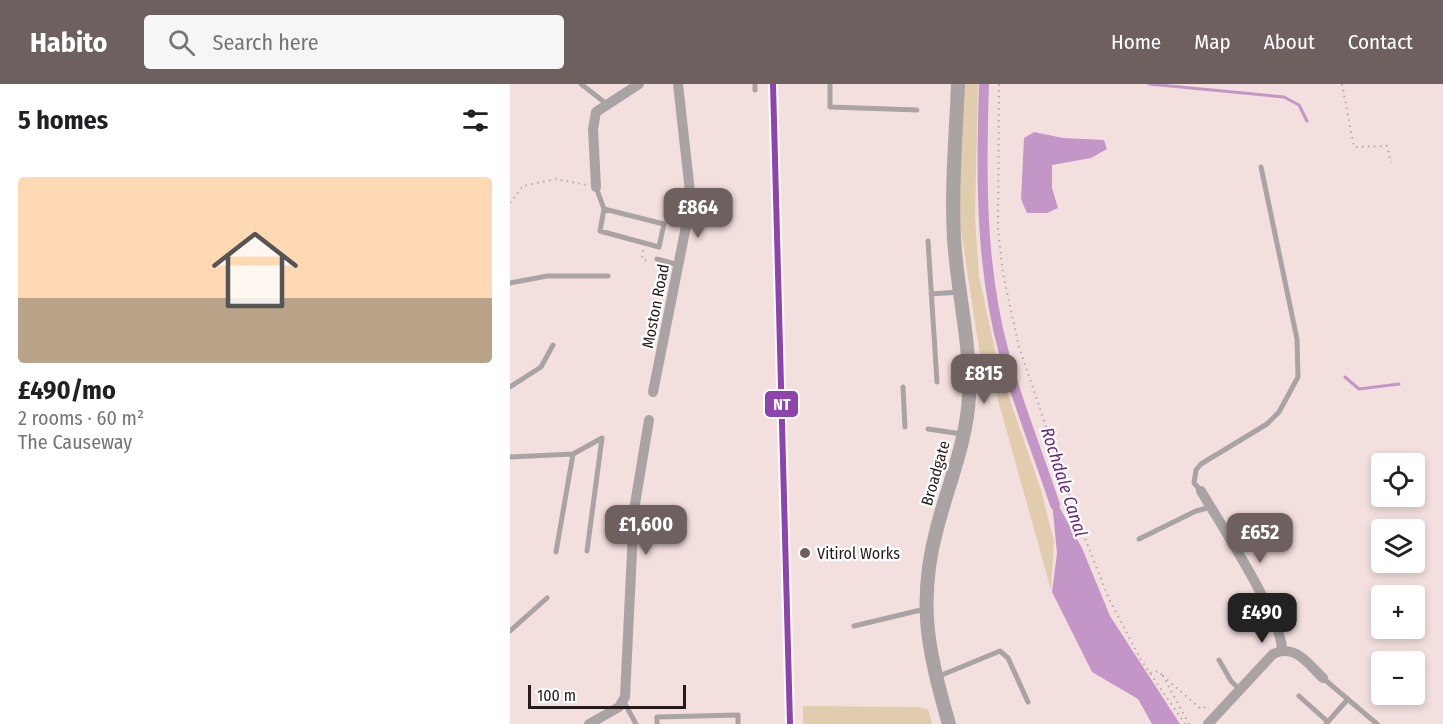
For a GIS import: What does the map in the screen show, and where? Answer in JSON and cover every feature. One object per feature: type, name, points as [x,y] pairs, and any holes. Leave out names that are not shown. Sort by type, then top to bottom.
[{"type":"street","points":[[596,187],[593,129],[596,112],[639,84]]},
{"type":"street","name":"Moston Road","points":[[653,392],[691,201],[678,84]]},
{"type":"street","name":"Broadgate","points":[[949,724],[935,678],[927,640],[925,609],[936,531],[963,434],[969,399],[969,361],[954,238],[958,84]]},
{"type":"street","points":[[589,724],[624,702],[634,510],[649,420]]},
{"type":"street","points":[[1201,491],[1269,610],[1282,639],[1282,649]]},
{"type":"street","points":[[1213,719],[1273,654],[1282,649],[1293,650],[1323,678]]},
{"type":"lane","points":[[581,84],[608,105]]},
{"type":"lane","points":[[830,84],[830,107],[917,110]]},
{"type":"lane","points":[[1201,491],[1194,483],[1196,470],[1201,464],[1267,424],[1279,412],[1298,376],[1297,339],[1261,167]]},
{"type":"lane","points":[[596,187],[603,209],[600,231],[659,247],[664,224],[603,209]]},
{"type":"lane","points":[[928,241],[937,382]]},
{"type":"lane","points":[[657,259],[679,265]]},
{"type":"lane","points":[[510,283],[547,276],[608,276]]},
{"type":"lane","points":[[931,294],[961,291]]},
{"type":"lane","points":[[510,387],[541,367],[553,345]]},
{"type":"lane","points":[[903,387],[905,427]]},
{"type":"lane","points":[[928,429],[963,434]]},
{"type":"lane","points":[[510,457],[573,454],[602,438],[586,551]]},
{"type":"lane","points":[[556,552],[573,454]]},
{"type":"lane","points":[[1139,539],[1183,517],[1211,507]]},
{"type":"lane","points":[[510,631],[547,598]]},
{"type":"lane","points":[[854,626],[925,609]]},
{"type":"lane","points":[[935,678],[1000,651],[1008,658],[1028,702]]},
{"type":"lane","points":[[1219,660],[1231,681],[1240,690]]},
{"type":"lane","points":[[1323,678],[1377,724]]},
{"type":"lane","points":[[1299,696],[1327,723],[1348,699]]},
{"type":"lane","points":[[624,702],[636,724]]},
{"type":"lane","points":[[657,724],[657,717],[738,714],[738,724]]},
{"type":"path","points":[[999,84],[998,229],[1003,274],[1019,347],[1079,523],[1109,599],[1150,673],[1185,724]]},
{"type":"path","points":[[1342,84],[1354,147],[1387,146],[1391,163]]},
{"type":"path","points":[[510,203],[523,186],[556,179],[596,187]]},
{"type":"path","points":[[644,243],[642,259],[654,264],[657,259]]},
{"type":"path","points":[[1150,673],[1158,671],[1201,709],[1207,706],[1213,719]]},
{"type":"path","points":[[1163,676],[1189,724]]},
{"type":"shaded area","points":[[962,84],[978,84],[975,216],[979,276],[999,368],[1041,490],[1054,541],[1051,590],[989,368],[981,361],[959,218]]},
{"type":"shaded area","points":[[1034,132],[1063,138],[1104,140],[1107,149],[1091,158],[1052,165],[1052,188],[1058,208],[1047,213],[1027,213],[1021,199],[1024,138]]},
{"type":"shaded area","points":[[1051,492],[1082,548],[1110,616],[1180,724],[1152,724],[1138,699],[1092,672],[1052,592],[1057,553]]},
{"type":"shaded area","points":[[803,706],[917,707],[928,709],[932,724],[803,724]]},
{"type":"waterway","name":"Rochdale Canal","points":[[984,84],[982,153],[984,222],[991,290],[1005,357],[1055,505]]},
{"type":"waterway","points":[[1149,84],[1284,97],[1299,105],[1307,121]]},
{"type":"waterway","points":[[1345,377],[1359,389],[1399,384]]},
{"type":"transit line","name":"NT","points":[[773,84],[790,724]]},
{"type":"place","name":"Vitirol Works","points":[[805,553]]}]
